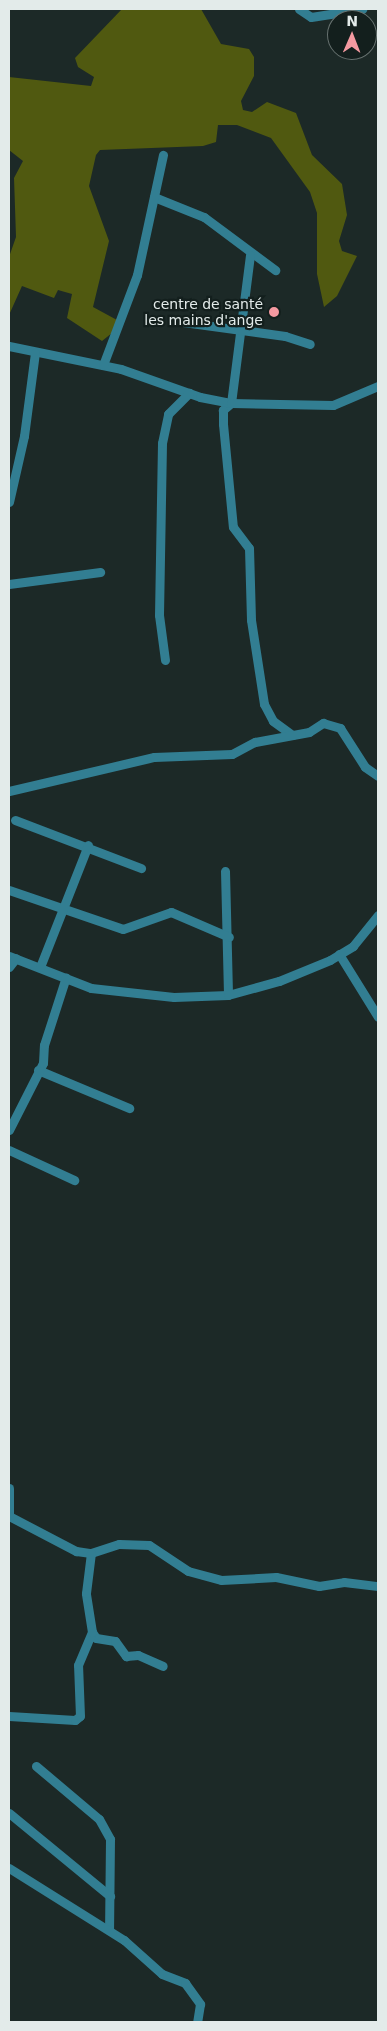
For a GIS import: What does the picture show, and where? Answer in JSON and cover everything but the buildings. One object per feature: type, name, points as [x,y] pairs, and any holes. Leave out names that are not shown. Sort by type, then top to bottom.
[{"type":"street","points":[[299,9],[310,17],[362,9]]},
{"type":"street","points":[[103,365],[137,275],[163,155]]},
{"type":"street","points":[[154,197],[204,217],[250,255],[275,270]]},
{"type":"street","points":[[250,255],[238,330],[231,403],[223,410],[223,424],[233,528],[249,548],[251,620],[264,704],[273,721],[292,735]]},
{"type":"street","points":[[184,322],[310,344]]},
{"type":"street","points":[[9,346],[35,353],[103,365],[189,393],[231,403],[333,405],[378,386]]},
{"type":"street","points":[[9,502],[24,436],[35,353]]},
{"type":"street","points":[[165,660],[158,615],[162,443],[168,414],[189,393]]},
{"type":"street","points":[[9,584],[100,572]]},
{"type":"street","points":[[9,791],[154,758],[232,754],[254,742],[292,735],[323,723],[340,728],[364,767],[378,776]]},
{"type":"street","points":[[15,820],[88,844],[141,868]]},
{"type":"street","points":[[40,967],[88,844]]},
{"type":"street","points":[[225,871],[229,937],[228,994]]},
{"type":"street","points":[[9,890],[123,929],[171,912],[229,937]]},
{"type":"street","points":[[9,967],[12,957],[91,988],[174,998],[228,994],[279,981],[339,954],[353,946],[378,915]]},
{"type":"street","points":[[339,954],[378,1018]]},
{"type":"street","points":[[9,1130],[38,1070],[66,977]]},
{"type":"street","points":[[38,1070],[129,1108]]},
{"type":"street","points":[[9,1150],[74,1180]]},
{"type":"street","points":[[9,1488],[9,1516],[37,1527],[54,1540],[91,1553],[119,1544],[137,1543],[159,1550],[188,1570],[222,1580],[276,1577],[318,1586],[344,1582],[378,1586]]},
{"type":"street","points":[[91,1553],[86,1593],[92,1632],[96,1638],[116,1641],[126,1656],[138,1655],[163,1666]]},
{"type":"street","points":[[9,1716],[75,1720],[80,1716],[78,1665],[92,1632]]},
{"type":"street","points":[[36,1766],[99,1819],[110,1839],[109,1930]]},
{"type":"street","points":[[9,1813],[110,1896]]},
{"type":"street","points":[[9,1868],[109,1930],[162,1974],[185,1983],[200,2004],[197,2022]]},
{"type":"green space","points":[[122,9],[201,9],[221,44],[249,49],[254,57],[254,76],[241,101],[243,110],[252,112],[267,102],[296,113],[312,155],[342,184],[347,215],[339,241],[342,251],[357,256],[337,296],[324,307],[317,274],[317,213],[310,192],[271,138],[237,125],[218,125],[216,142],[203,146],[100,150],[96,155],[89,186],[109,241],[93,307],[117,320],[117,329],[102,341],[67,318],[72,294],[58,290],[54,298],[22,286],[9,315],[9,257],[16,237],[14,178],[23,161],[9,150],[9,77],[91,86],[94,77],[78,67],[75,58]]},
{"type":"place","name":"centre de santé les mains d'ange","points":[[274,312]]}]
